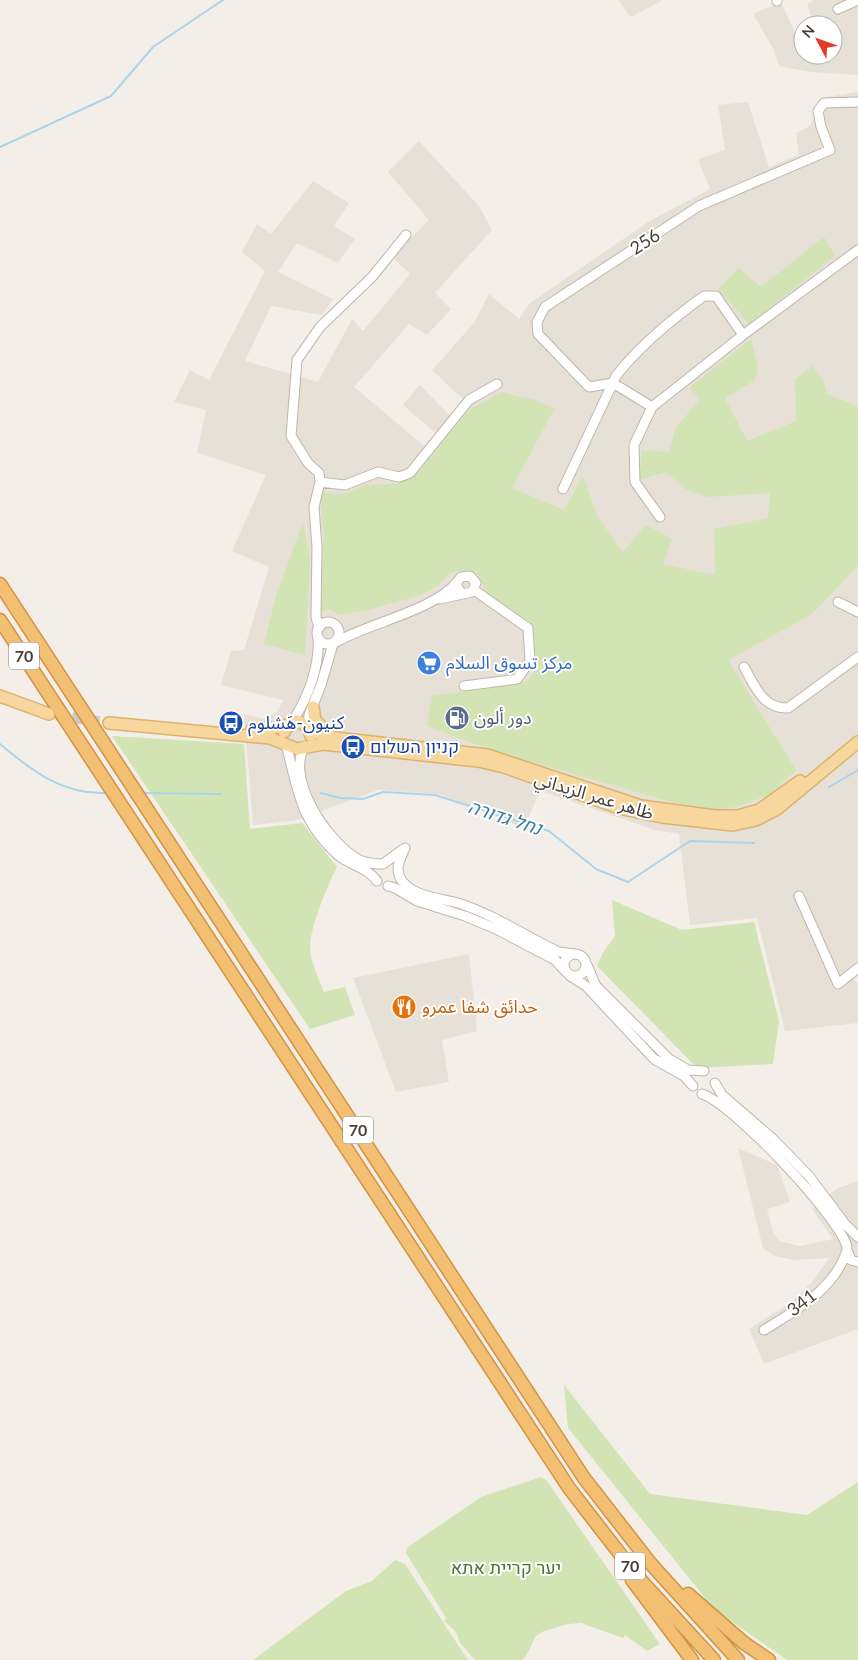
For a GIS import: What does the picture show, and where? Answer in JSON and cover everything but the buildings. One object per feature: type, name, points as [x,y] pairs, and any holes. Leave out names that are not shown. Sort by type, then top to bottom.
[{"type":"highway","name":"70","points":[[0,584],[604,1506],[651,1564],[738,1660]]},
{"type":"highway","name":"70","points":[[0,620],[319,1103],[555,1466],[609,1542],[714,1660]]},
{"type":"highway","points":[[555,1466],[612,1552],[692,1660]]},
{"type":"highway","points":[[604,1506],[667,1575],[716,1620],[769,1660]]},
{"type":"main road","points":[[0,696],[49,714]]},
{"type":"main road","points":[[313,707],[318,725],[336,737]]},
{"type":"main road","points":[[109,723],[162,728],[270,738],[297,749],[306,746],[311,739],[309,728],[302,722],[268,730],[162,728]]},
{"type":"main road","points":[[286,744],[283,736],[290,724]]},
{"type":"main road","name":"ظاهر عمر الزيداني","points":[[309,728],[336,737],[478,753],[521,764],[642,806],[726,816],[747,814],[769,804],[799,782],[858,732]]},
{"type":"main road","name":"ظاهر عمر الزيداني","points":[[306,746],[322,744],[478,761],[504,767],[627,810],[662,817],[733,825],[756,820],[777,809],[858,742]]},
{"type":"street","points":[[840,5],[858,0]]},
{"type":"street","name":"256","points":[[613,383],[589,387],[538,334],[537,322],[546,307],[699,206],[830,150],[821,127],[818,111],[824,103],[858,102]]},
{"type":"street","points":[[290,724],[302,705],[313,676],[318,652],[316,617],[317,547],[314,506],[320,482],[318,473],[308,463],[291,436],[297,360],[320,327],[372,278],[406,235]]},
{"type":"street","points":[[660,517],[635,482],[634,445],[652,407],[858,250]]},
{"type":"street","points":[[563,489],[613,383],[627,362],[676,317],[704,296],[716,296],[744,335]]},
{"type":"street","points":[[613,383],[652,407]]},
{"type":"street","points":[[320,482],[339,485],[378,472],[399,477],[410,473],[469,400],[496,384]]},
{"type":"street","points":[[318,632],[324,644],[334,643],[367,626],[435,600],[469,594],[474,590],[476,584],[470,576],[461,576],[457,582],[435,600]]},
{"type":"street","points":[[457,582],[458,591],[463,594]]},
{"type":"street","points":[[464,686],[517,679],[530,662],[528,628],[474,590]]},
{"type":"street","points":[[838,602],[858,612]]},
{"type":"street","points":[[318,632],[328,622],[338,627],[350,629],[367,626]]},
{"type":"street","points":[[309,728],[313,707],[334,643],[340,636],[338,627]]},
{"type":"street","points":[[744,667],[768,704],[778,708],[788,708],[858,657]]},
{"type":"street","points":[[286,744],[295,787],[309,819],[335,852],[346,861],[369,872],[377,882],[395,888],[418,902],[465,916],[496,929],[555,960],[568,974],[583,983],[654,1059],[684,1076],[702,1094],[713,1098],[786,1165],[842,1232],[851,1260],[858,1262]]},
{"type":"street","points":[[306,746],[299,762],[300,776],[316,815],[330,834],[352,856],[369,863],[390,864],[398,872],[405,884],[418,893],[472,908],[559,952],[582,956],[596,986],[669,1059],[688,1070],[704,1071],[711,1074],[722,1095],[772,1138],[809,1176],[845,1224],[858,1238],[852,1240],[836,1272]]},
{"type":"street","points":[[377,882],[376,872],[383,864],[405,848],[398,862],[397,881],[388,886]]},
{"type":"street","points":[[800,896],[838,984],[858,968]]},
{"type":"street","points":[[568,974],[564,966],[565,959],[575,954]]},
{"type":"street","points":[[568,974],[580,976],[585,971],[587,965]]},
{"type":"street","points":[[693,1086],[694,1077],[704,1071]]},
{"type":"street","points":[[702,1094],[712,1092],[716,1083]]},
{"type":"street","points":[[836,1272],[858,1262]]},
{"type":"street","name":"341","points":[[764,1330],[808,1302],[836,1272]]},
{"type":"shaded area","points":[[618,0],[663,0],[631,17]]},
{"type":"shaded area","points":[[815,0],[858,0],[858,75],[810,72],[779,66],[774,50],[753,14],[781,2],[793,28],[793,65],[843,65],[843,15],[811,15],[807,4]]},
{"type":"shaded area","points":[[858,92],[858,976],[854,978],[858,986],[858,1023],[785,1031],[757,918],[690,925],[679,834],[655,830],[540,791],[524,828],[440,794],[378,790],[298,820],[253,825],[244,714],[265,719],[278,711],[283,700],[221,685],[231,651],[244,650],[269,567],[232,551],[266,475],[197,453],[206,410],[174,402],[190,370],[209,380],[265,271],[242,252],[257,224],[271,234],[313,181],[349,203],[334,226],[355,239],[338,263],[297,243],[278,272],[333,299],[322,315],[271,306],[245,361],[318,382],[352,319],[363,331],[410,274],[392,257],[429,220],[388,172],[419,141],[479,206],[492,230],[435,293],[451,309],[427,335],[409,324],[354,387],[429,450],[439,436],[403,405],[420,385],[453,419],[464,400],[432,370],[474,323],[489,294],[519,319],[530,303],[648,222],[710,189],[698,159],[725,150],[718,105],[748,102],[769,167],[799,155],[796,133],[810,126],[822,98]]},
{"type":"shaded area","points":[[469,954],[477,1031],[442,1040],[449,1082],[396,1092],[353,978]]},
{"type":"shaded area","points":[[738,1148],[777,1165],[790,1202],[767,1209],[773,1232],[779,1241],[800,1246],[833,1239],[812,1209],[836,1189],[858,1181],[858,1329],[764,1364],[749,1329],[790,1303],[812,1282],[829,1258],[793,1260],[775,1256],[763,1248]]},
{"type":"green space","points":[[824,237],[835,256],[749,324],[718,289],[739,268],[761,287]]},
{"type":"green space","points":[[751,339],[758,366],[755,380],[725,398],[747,441],[796,421],[795,380],[812,366],[823,379],[827,394],[858,407],[858,566],[812,614],[728,660],[796,770],[770,794],[741,806],[717,810],[675,803],[500,753],[427,726],[432,696],[528,681],[537,665],[531,622],[488,596],[478,575],[463,570],[449,573],[438,586],[418,596],[364,611],[340,615],[329,609],[318,612],[324,536],[320,497],[324,492],[340,495],[367,485],[395,484],[419,472],[469,410],[501,392],[535,400],[554,409],[512,488],[564,510],[583,476],[597,516],[623,552],[646,525],[672,539],[663,564],[715,575],[714,529],[768,518],[770,493],[708,497],[687,490],[666,472],[639,480],[642,450],[669,452],[676,428],[700,399],[689,388]]},
{"type":"green space","points":[[303,522],[310,559],[305,655],[264,644],[276,596]]},
{"type":"green space","points":[[112,736],[244,744],[250,829],[302,823],[337,867],[324,895],[316,919],[310,948],[315,970],[324,992],[345,987],[355,1015],[310,1029]]},
{"type":"green space","points":[[612,900],[682,930],[754,922],[779,1021],[773,1064],[697,1068],[597,966],[602,954],[615,936]]},
{"type":"green space","points":[[564,1385],[650,1494],[807,1515],[858,1482],[858,1660],[787,1660],[714,1609],[568,1428]]},
{"type":"green space","name":"יער קריית אתא","points":[[541,1477],[547,1481],[660,1644],[647,1651],[625,1635],[623,1638],[581,1623],[568,1624],[544,1631],[536,1636],[525,1658],[521,1660],[475,1660],[460,1643],[456,1632],[444,1621],[446,1618],[406,1553],[408,1547],[481,1497]]},
{"type":"green space","points":[[395,1560],[405,1564],[468,1660],[253,1660],[346,1591],[372,1581]]},
{"type":"waterway","points":[[0,147],[111,96],[153,47],[223,0]]},
{"type":"waterway","points":[[0,744],[36,772],[62,785],[91,793],[107,793]]},
{"type":"waterway","name":"נחל גדורה","points":[[829,787],[858,770]]},
{"type":"waterway","name":"נחל גדורה","points":[[321,793],[340,798],[363,799],[383,792],[435,795],[549,831],[596,869],[628,882],[690,841],[754,843]]},
{"type":"waterway","points":[[144,793],[221,794]]},
{"type":"tunnel","points":[[56,715],[109,723]]},
{"type":"place","name":"مركز تسوق السلام","points":[[429,663]]},
{"type":"place","name":"دور ألون","points":[[457,718]]},
{"type":"place","name":"كنيون-هَشلوم","points":[[231,723]]},
{"type":"place","name":"קניון השלום","points":[[353,747]]},
{"type":"place","name":"حدائق شفا عمرو","points":[[404,1007]]}]
